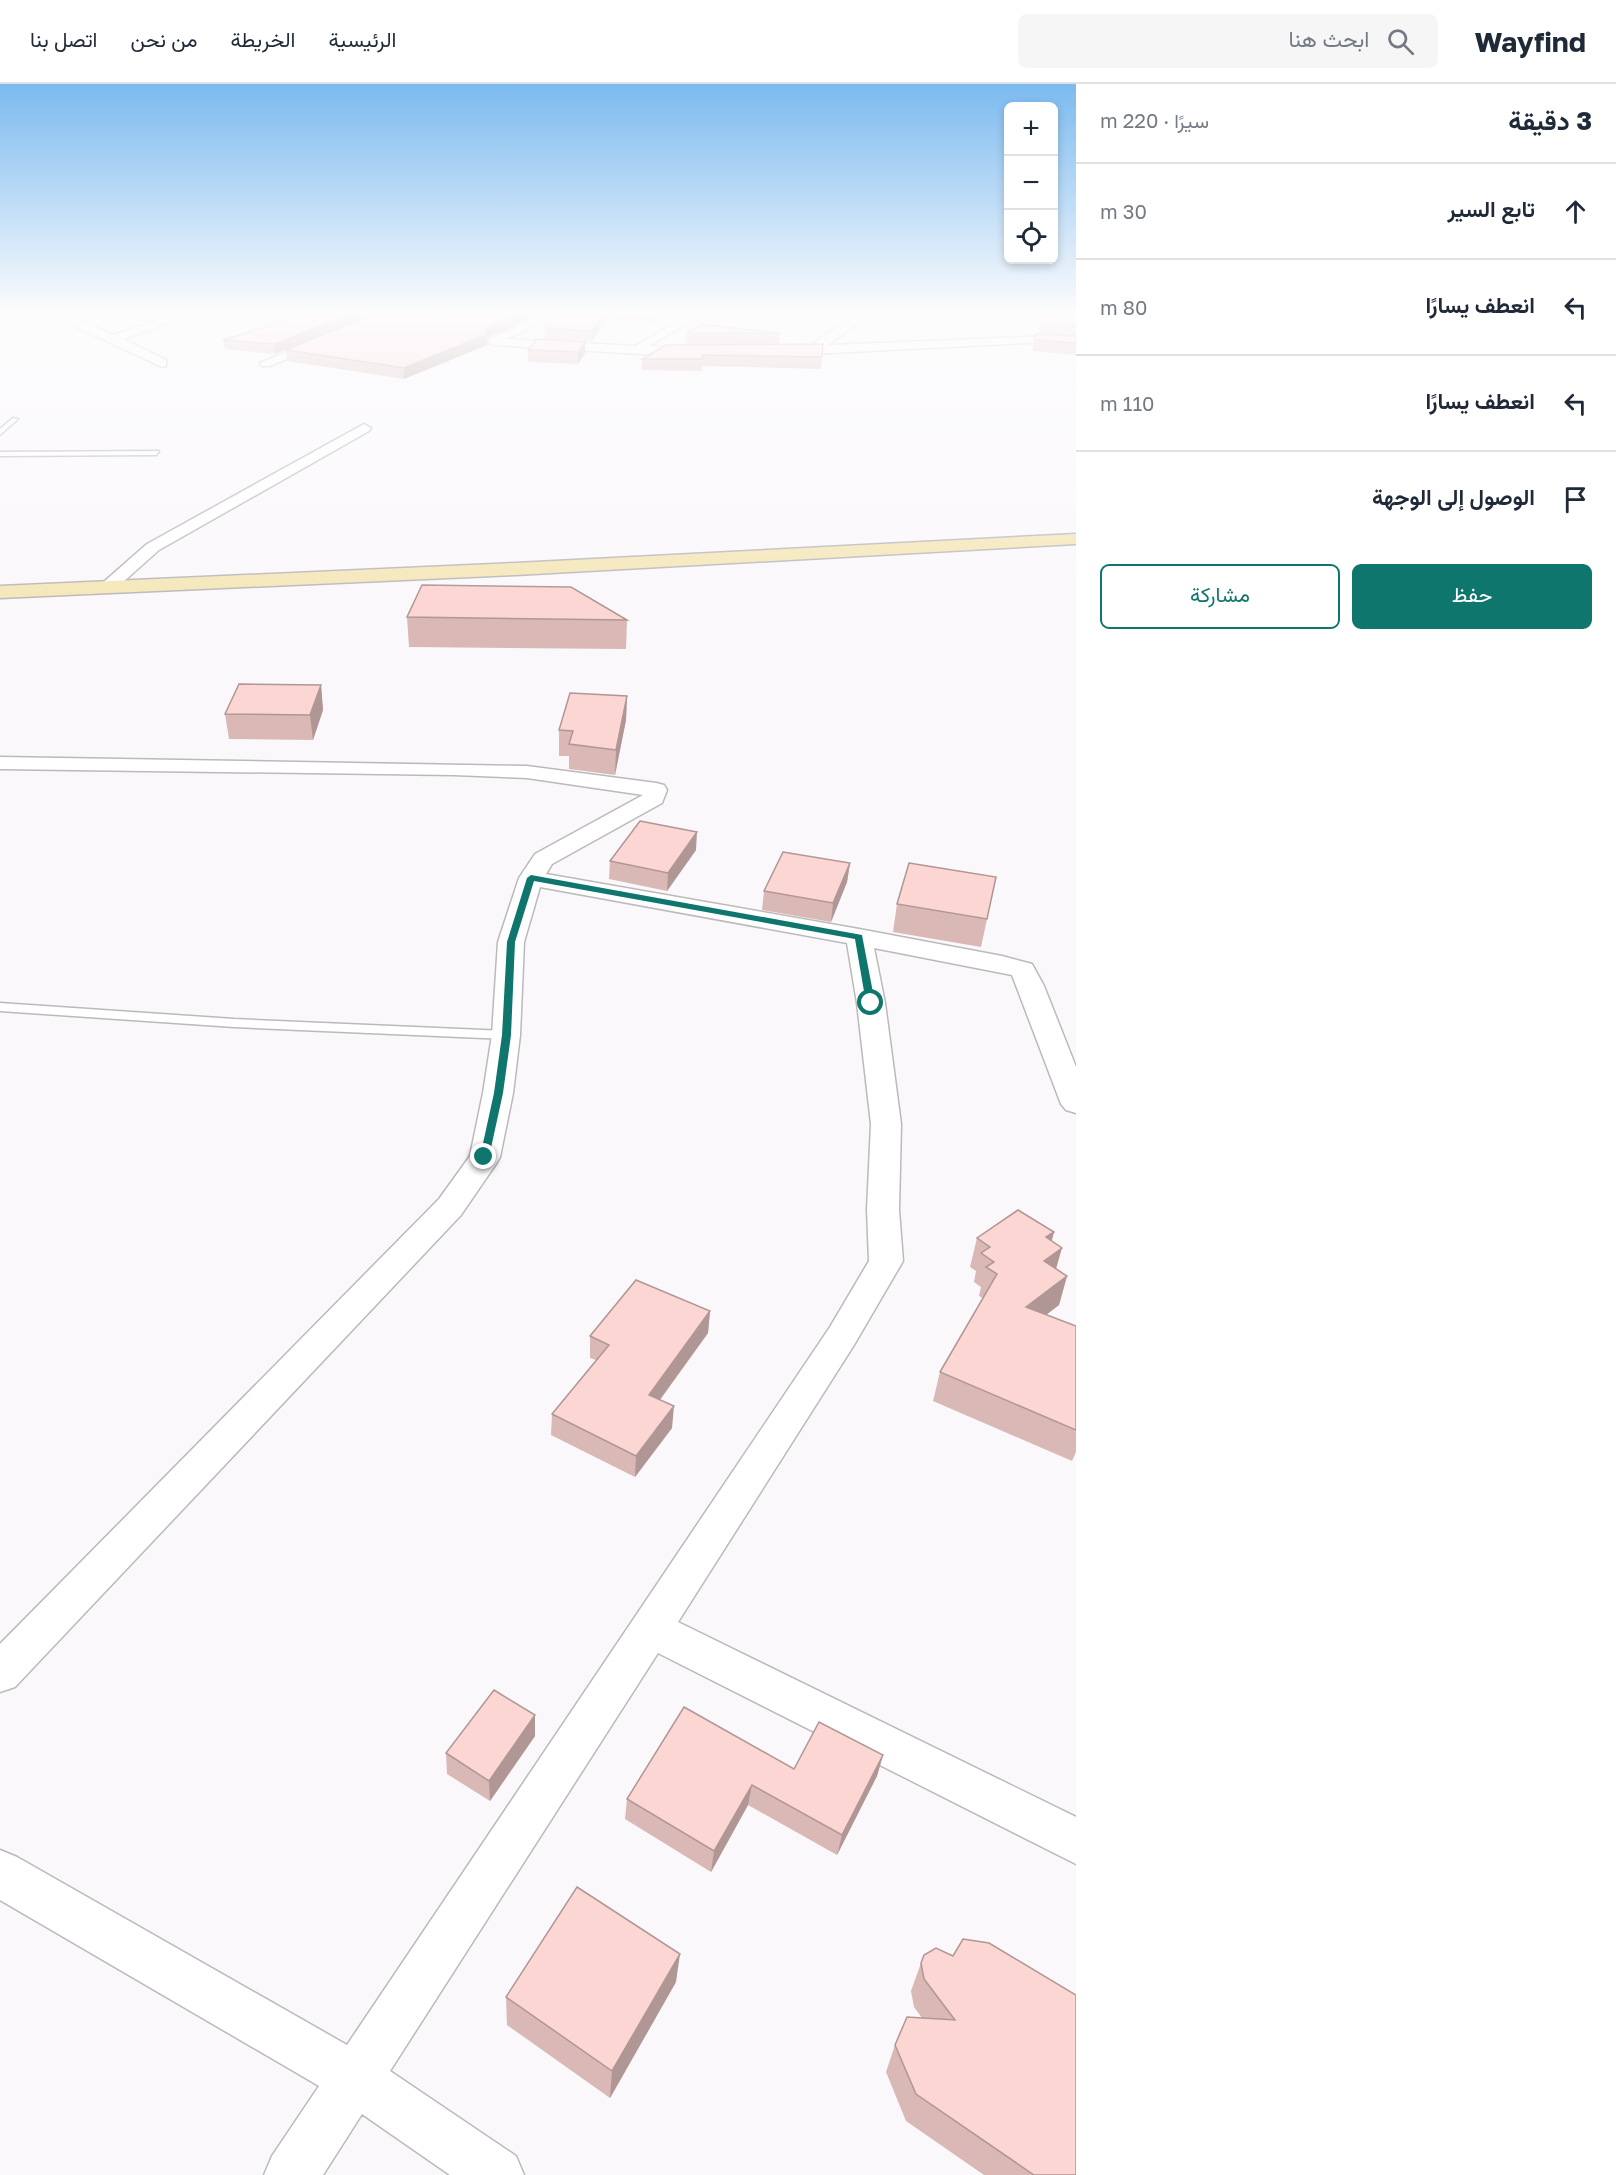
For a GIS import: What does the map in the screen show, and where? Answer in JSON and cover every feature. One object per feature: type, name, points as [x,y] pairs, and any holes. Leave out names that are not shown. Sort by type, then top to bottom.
[{"type":"street","points":[[107,587],[153,547],[364,428]]},
{"type":"street","points":[[0,592],[516,569],[1076,539]]},
{"type":"street","points":[[0,763],[527,772],[656,790],[654,798],[543,860],[531,878],[511,942],[506,1035],[498,1093],[484,1157],[450,1207],[0,1673]]},
{"type":"street","points":[[531,878],[665,904],[859,937],[1023,970],[1076,1104]]},
{"type":"street","points":[[291,2175],[842,1336],[886,1261],[883,1210],[886,1124],[871,1003],[859,937]]},
{"type":"street","points":[[651,1629],[1076,1842]]},
{"type":"street","points":[[0,1874],[355,2078],[497,2175]]},
{"type":"lane","points":[[0,433],[15,419]]},
{"type":"lane","points":[[0,454],[156,453]]},
{"type":"lane","points":[[0,1007],[234,1023],[506,1035]]},
{"type":"building","points":[[422,585],[571,587],[627,620],[407,617]]},
{"type":"building","points":[[239,684],[321,685],[310,715],[225,714]]},
{"type":"building","points":[[570,693],[627,696],[616,750],[569,744],[573,731],[559,730]]},
{"type":"building","points":[[640,821],[697,832],[668,873],[610,861]]},
{"type":"building","points":[[783,852],[850,863],[833,903],[764,891]]},
{"type":"building","points":[[909,863],[996,877],[987,919],[897,904]]},
{"type":"building","points":[[1018,1210],[1054,1232],[1046,1237],[1062,1248],[1044,1261],[1067,1276],[1026,1307],[1076,1326],[1076,1430],[940,1372],[997,1274],[986,1267],[994,1262],[981,1253],[990,1247],[977,1238]]},
{"type":"building","points":[[636,1280],[710,1311],[649,1395],[674,1406],[636,1456],[552,1414],[609,1345],[590,1336]]},
{"type":"building","points":[[494,1690],[535,1715],[489,1781],[446,1753]]},
{"type":"building","points":[[684,1707],[794,1769],[819,1722],[883,1755],[842,1835],[752,1785],[714,1851],[627,1799]]},
{"type":"building","points":[[577,1887],[680,1954],[612,2071],[506,1997]]},
{"type":"building","points":[[963,1939],[989,1943],[1076,1995],[1076,2175],[1034,2175],[916,2094],[895,2045],[907,2017],[955,2020],[924,1979],[921,1963],[924,1955],[936,1948],[953,1956]]},
{"type":"route","points":[[484,1157],[498,1093],[506,1035],[511,942],[531,878],[665,904],[859,937],[871,1003]]}]
